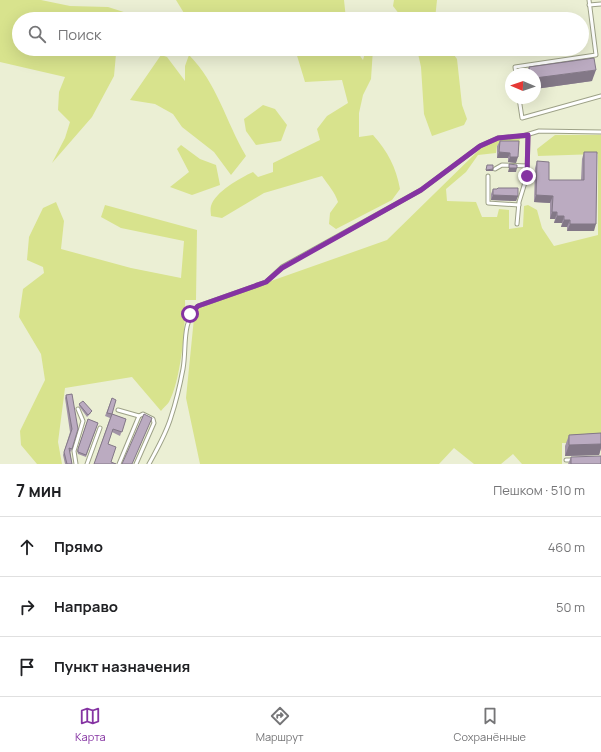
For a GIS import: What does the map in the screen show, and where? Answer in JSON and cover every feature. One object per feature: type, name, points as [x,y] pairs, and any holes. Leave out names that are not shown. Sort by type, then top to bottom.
[{"type":"lane","points":[[515,68],[596,55],[589,0]]},
{"type":"lane","points":[[589,5],[601,4]]},
{"type":"lane","points":[[520,104],[522,118],[601,96]]},
{"type":"lane","points":[[149,464],[169,423],[183,369],[187,328],[190,314],[198,306],[266,282],[282,268],[421,190],[480,146],[498,138],[528,135],[539,131],[601,132]]},
{"type":"lane","points":[[517,224],[519,205],[527,176],[528,135]]},
{"type":"lane","points":[[495,169],[502,165],[527,166]]},
{"type":"lane","points":[[488,176],[488,204],[519,205]]},
{"type":"lane","points":[[76,464],[74,451],[83,421],[78,409]]},
{"type":"lane","points":[[118,410],[139,416],[143,414],[153,419],[154,423],[136,464]]},
{"type":"lane","points":[[119,464],[139,416]]},
{"type":"lane","points":[[87,464],[100,428]]},
{"type":"lane","points":[[566,460],[580,460]]},
{"type":"green space","points":[[0,0],[41,0],[70,6],[108,7],[124,12],[12,12],[12,56],[116,56],[114,76],[92,117],[52,163],[65,138],[70,122],[58,110],[59,92],[65,77],[0,62]]},
{"type":"green space","points":[[176,0],[344,0],[345,12],[183,12]]},
{"type":"green space","points":[[394,0],[437,0],[436,12],[398,12],[393,6]]},
{"type":"green space","points":[[160,56],[167,57],[185,81],[185,66],[190,56],[199,66],[214,90],[246,156],[231,175],[214,152],[182,127],[173,114],[155,104],[130,100]]},
{"type":"green space","points":[[297,56],[360,56],[363,60],[364,56],[373,56],[371,79],[363,95],[359,113],[359,137],[373,135],[378,141],[394,167],[400,189],[392,200],[336,229],[329,224],[330,213],[338,202],[337,198],[322,176],[264,193],[222,218],[211,216],[211,206],[213,201],[223,191],[253,172],[258,177],[273,172],[273,163],[320,140],[317,129],[327,116],[348,103],[342,80],[305,82]]},
{"type":"green space","points":[[419,56],[455,56],[457,59],[462,105],[467,119],[464,125],[432,136],[424,114],[421,67]]},
{"type":"green space","points":[[263,105],[275,109],[287,125],[281,141],[256,145],[246,131],[244,119]]},
{"type":"green space","points":[[555,135],[601,135],[601,443],[562,443],[562,464],[522,464],[513,454],[501,464],[474,464],[454,448],[439,464],[200,464],[186,398],[195,308],[387,240],[482,147],[498,139],[520,138],[519,146],[497,145],[496,153],[478,155],[466,172],[446,189],[447,201],[476,202],[482,217],[497,217],[499,209],[509,210],[509,229],[523,227],[524,206],[528,205],[537,210],[542,228],[554,246],[598,235],[598,154],[538,156],[537,149]]},
{"type":"green space","points":[[181,145],[200,159],[216,165],[220,185],[192,195],[170,187],[189,172],[177,149]]},
{"type":"green space","points":[[56,202],[64,221],[61,249],[131,268],[181,278],[184,241],[121,228],[101,217],[105,205],[197,230],[196,300],[185,300],[184,337],[180,367],[169,402],[161,411],[132,377],[65,388],[58,442],[62,464],[37,464],[21,445],[20,431],[45,380],[41,354],[19,317],[23,289],[44,273],[43,267],[27,260],[29,237],[43,208]]},
{"type":"building","points":[[594,58],[596,70],[541,77],[541,68],[529,67]]},
{"type":"building","points":[[500,141],[519,141],[518,157],[510,157],[510,153],[499,152]]},
{"type":"building","points":[[584,152],[597,152],[596,224],[570,224],[570,220],[564,220],[564,216],[557,216],[557,212],[552,212],[553,196],[536,195],[537,161],[549,162],[549,180],[584,180]]},
{"type":"building","points":[[509,164],[517,165],[517,168],[509,168]]},
{"type":"building","points":[[487,165],[493,165],[493,169],[486,170]]},
{"type":"building","points":[[518,188],[518,196],[493,195],[493,189]]},
{"type":"building","points":[[72,394],[78,429],[72,449],[69,448],[72,464],[67,464],[64,452],[72,429],[66,395]]},
{"type":"building","points":[[112,398],[116,400],[112,414],[107,413]]},
{"type":"building","points":[[83,401],[92,411],[88,415],[79,404]]},
{"type":"building","points":[[112,414],[126,419],[122,432],[113,429],[108,444],[116,447],[111,462],[116,464],[94,464]]},
{"type":"building","points":[[144,414],[152,418],[132,464],[122,464]]},
{"type":"building","points":[[88,419],[98,423],[86,455],[78,452],[78,449]]},
{"type":"building","points":[[601,433],[601,444],[569,445],[569,435]]},
{"type":"building","points":[[601,456],[601,464],[571,464],[571,457]]},
{"type":"route","points":[[190,314],[198,306],[266,282],[282,268],[421,190],[449,171],[480,146],[498,138],[528,135],[527,176]]}]
